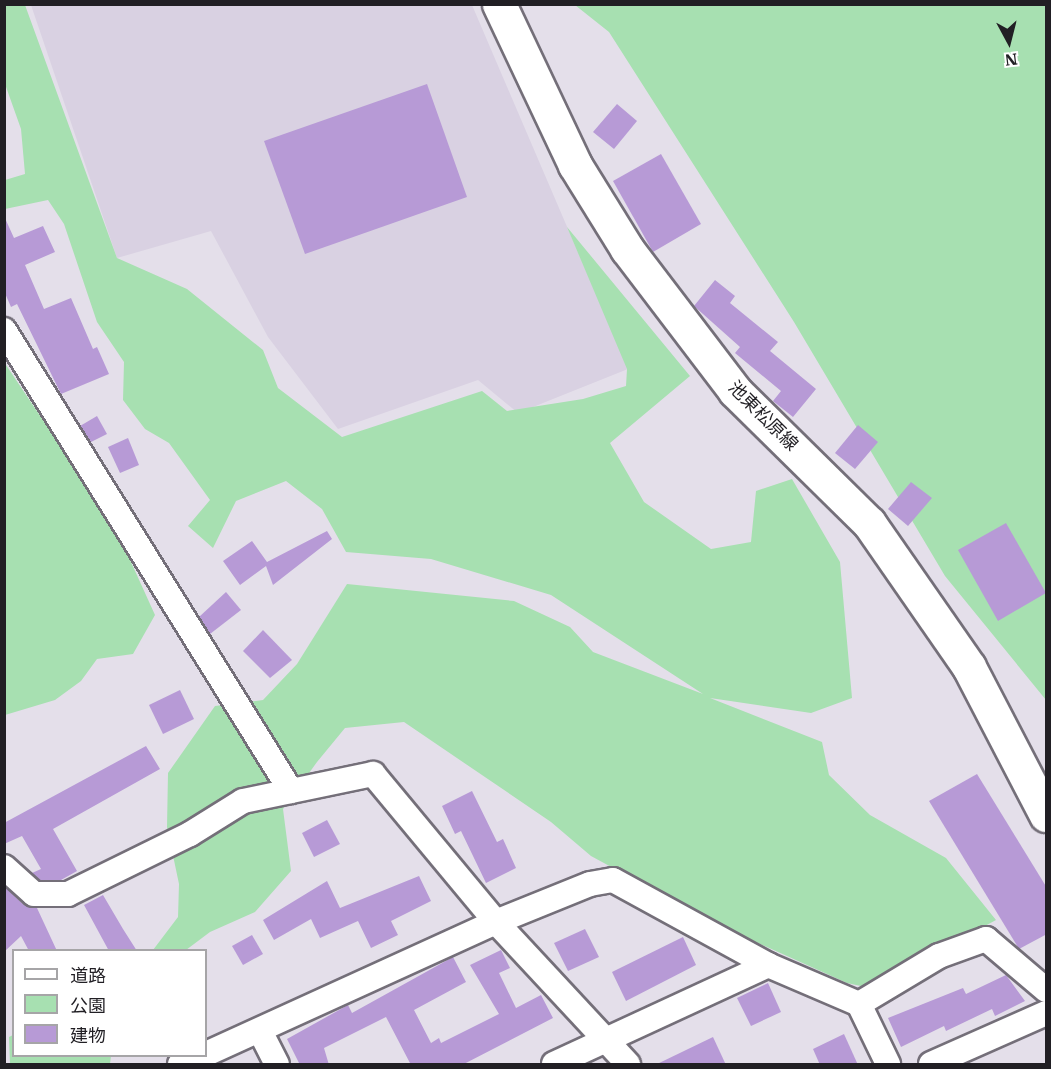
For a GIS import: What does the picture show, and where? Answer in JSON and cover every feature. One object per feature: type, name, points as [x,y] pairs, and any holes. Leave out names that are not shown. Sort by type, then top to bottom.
[{"type":"main road","name":"池東松原線","points":[[499,4],[574,165],[627,249],[735,391],[868,523],[969,667],[1047,815]]},
{"type":"street","points":[[5,333],[291,791]]},
{"type":"street","points":[[4,867],[34,894],[68,894],[190,834],[243,801],[373,774],[496,922],[609,1040],[628,1065]]},
{"type":"street","points":[[207,1054],[496,922],[590,884],[613,880],[768,965],[859,1004],[888,1065]]},
{"type":"street","points":[[859,1004],[939,956],[986,939],[1047,990]]},
{"type":"street","points":[[554,1065],[768,965]]},
{"type":"street","points":[[931,1065],[1047,1013]]},
{"type":"street","points":[[260,1031],[277,1065]]},
{"type":"street","points":[[180,1065],[199,1057]]},
{"type":"shaded area","points":[[31,5],[472,5],[628,369],[518,413],[478,380],[338,429],[268,337],[211,231],[117,258]]},
{"type":"green space","points":[[5,5],[25,5],[117,258],[187,289],[263,350],[278,388],[342,437],[482,391],[507,411],[583,399],[626,386],[627,369],[567,227],[690,376],[610,443],[644,502],[711,549],[751,542],[756,491],[792,479],[840,562],[852,698],[811,713],[710,698],[822,742],[829,775],[870,815],[946,858],[996,920],[870,988],[847,983],[718,925],[591,856],[551,822],[404,722],[345,728],[317,762],[283,809],[291,871],[255,912],[210,932],[187,949],[154,949],[178,917],[179,884],[167,827],[168,773],[215,706],[263,700],[297,664],[347,584],[514,601],[570,627],[593,652],[703,694],[551,595],[431,559],[346,552],[322,509],[286,481],[236,501],[213,548],[188,526],[210,500],[169,443],[145,429],[123,400],[124,362],[97,322],[64,224],[48,200],[5,209],[5,180],[25,174],[21,129],[5,84]]},
{"type":"green space","points":[[575,5],[1046,5],[1046,700],[945,576],[794,322],[609,32]]},
{"type":"green space","points":[[4,362],[116,529],[155,615],[133,654],[97,659],[81,681],[55,700],[5,715]]},
{"type":"green space","points":[[12,1036],[12,1057],[111,1057],[110,1064],[10,1064],[9,1037]]},
{"type":"building","points":[[427,84],[467,197],[305,254],[264,141]]},
{"type":"building","points":[[617,104],[637,121],[614,149],[593,132]]},
{"type":"building","points":[[661,154],[701,224],[653,252],[613,181]]},
{"type":"building","points":[[4,216],[14,238],[43,226],[55,252],[25,265],[44,309],[71,298],[93,349],[97,347],[109,374],[61,394],[17,304],[11,307],[4,291]]},
{"type":"building","points":[[715,280],[735,296],[730,303],[778,342],[770,351],[816,389],[793,417],[773,401],[781,391],[735,353],[740,347],[694,306]]},
{"type":"building","points":[[97,416],[107,434],[91,442],[80,426]]},
{"type":"building","points":[[858,425],[878,442],[855,469],[835,453]]},
{"type":"building","points":[[128,438],[139,465],[120,473],[108,447]]},
{"type":"building","points":[[911,482],[932,498],[908,526],[888,509]]},
{"type":"building","points":[[1006,523],[1046,593],[998,621],[958,550]]},
{"type":"building","points":[[327,531],[332,539],[273,585],[266,566],[240,585],[223,561],[252,541],[267,562]]},
{"type":"building","points":[[226,592],[241,610],[210,634],[199,617]]},
{"type":"building","points":[[263,630],[292,660],[270,678],[243,651]]},
{"type":"building","points":[[180,690],[194,719],[163,734],[149,705]]},
{"type":"building","points":[[146,746],[160,769],[53,829],[77,871],[61,880],[39,880],[32,873],[41,869],[22,836],[4,844],[4,823]]},
{"type":"building","points":[[977,774],[1047,888],[1047,934],[1019,949],[929,801]]},
{"type":"building","points":[[472,791],[497,842],[503,839],[516,868],[486,883],[461,831],[455,834],[442,806]]},
{"type":"building","points":[[327,820],[340,844],[314,857],[302,833]]},
{"type":"building","points":[[419,876],[431,901],[391,921],[398,935],[371,948],[358,921],[320,938],[311,919],[274,940],[263,920],[327,881],[340,908]]},
{"type":"building","points":[[5,887],[24,905],[37,908],[56,949],[28,949],[21,936],[4,952]]},
{"type":"building","points":[[103,895],[136,949],[108,949],[84,905]]},
{"type":"building","points":[[585,929],[599,957],[568,971],[554,943]]},
{"type":"building","points":[[252,935],[263,954],[243,965],[232,946]]},
{"type":"building","points":[[683,937],[696,965],[626,1001],[612,972]]},
{"type":"building","points":[[501,950],[510,968],[499,973],[516,1008],[541,995],[553,1018],[462,1065],[411,1065],[386,1017],[324,1048],[329,1065],[300,1065],[287,1039],[348,1005],[352,1013],[453,957],[466,982],[414,1010],[431,1043],[439,1038],[441,1043],[499,1014],[470,965]]},
{"type":"building","points":[[1006,975],[1025,1001],[995,1016],[992,1009],[946,1031],[944,1026],[901,1047],[888,1018],[963,988],[966,994]]},
{"type":"building","points":[[768,983],[781,1012],[751,1026],[737,998]]},
{"type":"building","points":[[844,1034],[858,1065],[820,1065],[813,1049]]},
{"type":"building","points":[[713,1037],[726,1065],[655,1065]]}]
